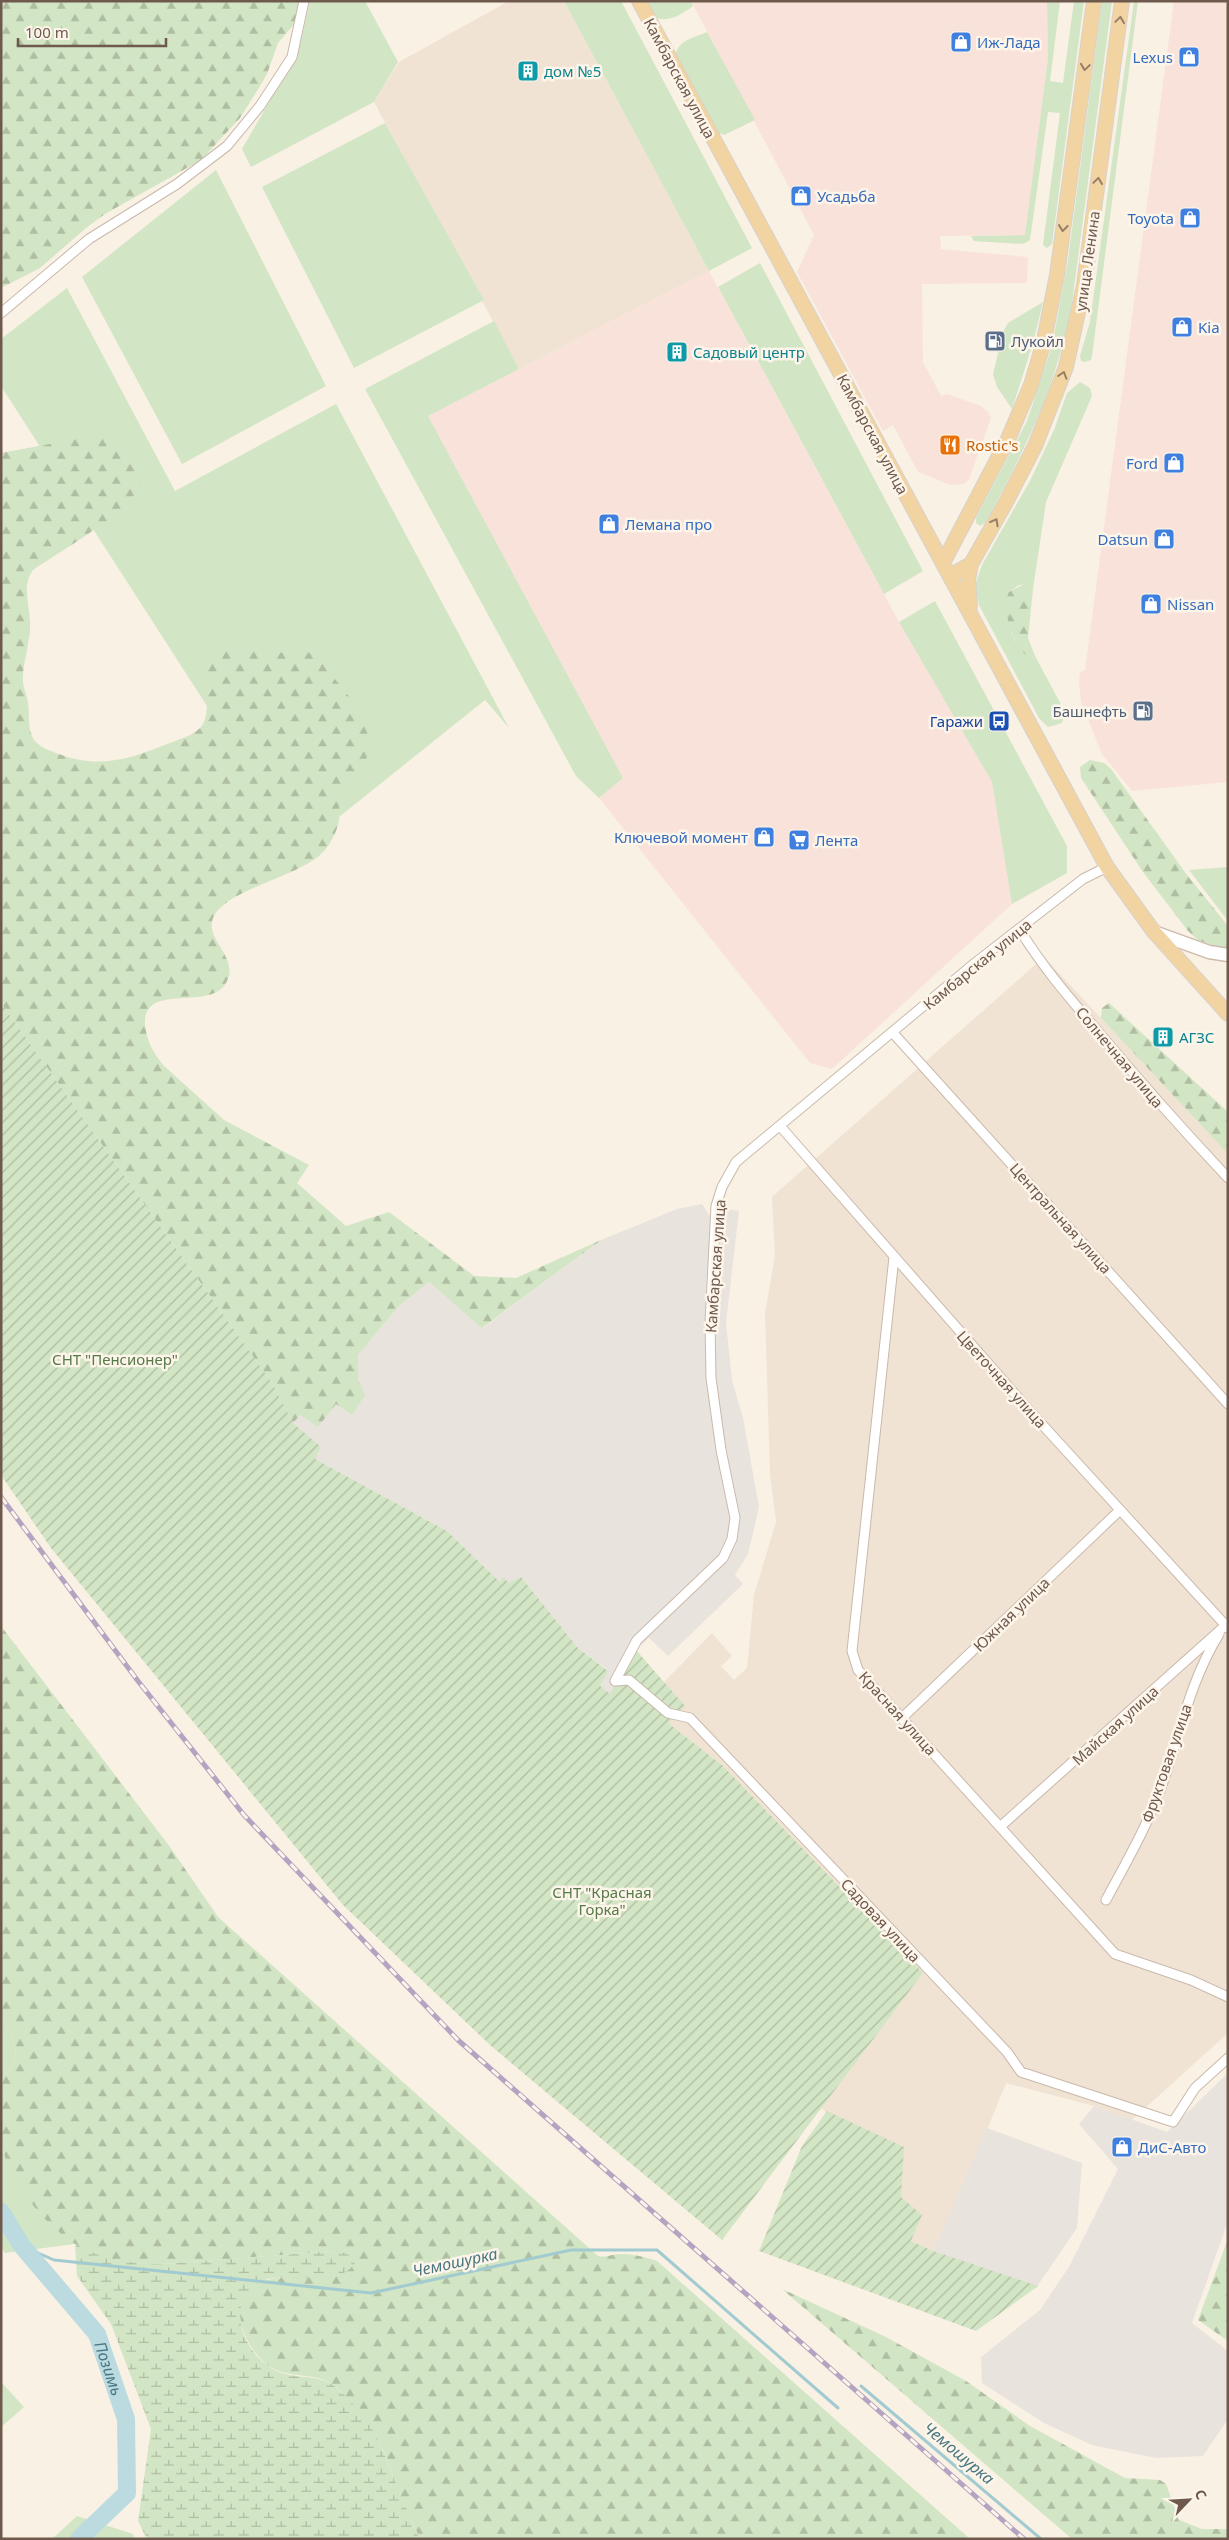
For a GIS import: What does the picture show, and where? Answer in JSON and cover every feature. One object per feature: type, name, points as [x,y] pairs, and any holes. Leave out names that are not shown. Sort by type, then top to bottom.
[{"type":"main road","name":"Камбарская улица","points":[[639,1],[1107,867],[1154,932],[1221,1002],[1228,1014]]},
{"type":"main road","name":"улица Ленина","points":[[943,563],[1008,439],[1031,385],[1043,345],[1057,275],[1094,1]]},
{"type":"main road","name":"улица Ленина","points":[[971,564],[1035,446],[1052,408],[1074,337],[1084,285],[1122,1]]},
{"type":"main road","points":[[950,576],[971,564]]},
{"type":"main road","points":[[971,564],[968,580],[971,615]]},
{"type":"street","points":[[1,313],[89,239],[177,184],[227,146],[260,106],[292,57],[304,1]]},
{"type":"street","name":"Камбарская улица","points":[[615,1681],[637,1640],[722,1558],[732,1539],[735,1518],[721,1450],[711,1378],[710,1323],[716,1206],[722,1187],[736,1162],[894,1033],[975,963],[1020,930],[1083,879],[1107,867]]},
{"type":"street","name":"Солнечная улица","points":[[1020,930],[1032,949],[1083,1013],[1165,1110],[1228,1178]]},
{"type":"street","points":[[1154,932],[1209,952],[1228,955]]},
{"type":"street","name":"Центральная улица","points":[[894,1033],[1228,1404]]},
{"type":"street","name":"Цветочная улица","points":[[780,1126],[1120,1510],[1227,1626]]},
{"type":"street","name":"Красная улица","points":[[894,1257],[852,1651],[858,1670],[1115,1954],[1191,1980],[1228,1997]]},
{"type":"street","name":"Южная улица","points":[[902,1718],[1120,1510]]},
{"type":"street","name":"Майская улица","points":[[1001,1826],[1227,1626]]},
{"type":"street","name":"Фруктовая улица","points":[[1106,1900],[1154,1808],[1193,1686],[1205,1658],[1227,1626]]},
{"type":"street","name":"Садовая улица","points":[[615,1681],[629,1680],[668,1713],[690,1718],[1007,2052],[1021,2072],[1173,2122],[1195,2088],[1228,2058]]},
{"type":"shaded area","points":[[509,1],[564,1],[709,271],[519,369],[374,102],[399,62]]},
{"type":"shaded area","points":[[691,1],[1047,1],[1048,58],[1025,235],[940,236],[941,249],[1028,257],[1027,283],[922,284],[923,362],[941,396],[947,394],[981,406],[988,412],[991,418],[969,479],[964,484],[951,485],[918,472],[893,425],[883,431],[797,272],[814,235]]},
{"type":"shaded area","points":[[1174,1],[1228,1],[1228,782],[1132,791],[1102,754],[1081,702],[1079,681],[1080,672],[1085,670]]},
{"type":"shaded area","points":[[709,271],[899,622],[992,782],[1012,904],[832,1069],[810,1063],[599,798],[623,778],[428,416]]},
{"type":"shaded area","points":[[1044,957],[1228,1154],[1228,1978],[1225,1987],[1228,1988],[1228,2033],[1132,2120],[1094,2106],[1006,2083],[971,2169],[933,2251],[911,2241],[901,2197],[821,2107],[923,1973],[722,1765],[668,1723],[684,1706],[664,1682],[712,1633],[732,1656],[721,1666],[734,1680],[747,1668],[754,1595],[776,1522],[770,1473],[765,1313],[775,1256],[772,1197]]},
{"type":"shaded area","points":[[702,1204],[721,1233],[725,1209],[739,1211],[726,1323],[732,1380],[743,1418],[759,1507],[748,1554],[735,1575],[743,1584],[668,1656],[649,1638],[636,1650],[610,1695],[600,1686],[608,1670],[578,1648],[521,1577],[513,1583],[500,1582],[447,1531],[315,1459],[293,1423],[300,1414],[336,1404],[352,1415],[364,1395],[358,1379],[358,1355],[399,1306],[429,1282],[483,1328],[601,1240],[677,1209]]},
{"type":"shaded area","points":[[1228,2073],[1228,2221],[1192,2323],[1228,2351],[1228,2419],[1203,2456],[1156,2458],[1092,2445],[1044,2423],[982,2383],[981,2357],[1040,2310],[1069,2267],[1118,2169],[1079,2124],[1094,2106],[1167,2132]]},
{"type":"shaded area","points":[[987,2128],[1082,2163],[1077,2228],[1036,2288],[933,2251]]},
{"type":"green space","points":[[1,1],[304,1],[296,22],[278,43],[267,74],[240,118],[201,160],[105,214],[40,268],[1,288]]},
{"type":"green space","points":[[310,1],[365,1],[398,62],[374,102],[251,167],[242,149],[299,50]]},
{"type":"green space","points":[[564,1],[621,1],[752,248],[709,271]]},
{"type":"green space","points":[[650,1],[691,1],[693,6],[675,17],[660,19],[655,18],[649,5]]},
{"type":"green space","points":[[1047,1],[1060,1],[1050,81],[1063,83],[1074,1],[1084,1],[1052,244],[1047,248],[1043,245],[1060,113],[1048,112],[1030,240],[1023,244],[974,241],[971,236],[1025,235],[1048,58]]},
{"type":"green space","points":[[1102,1],[1112,1],[1073,295],[1067,325],[1060,355],[1040,413],[1000,496],[985,523],[980,526],[976,523],[976,518],[1027,421],[1052,346],[1068,260]]},
{"type":"green space","points":[[1134,1],[1138,1],[1092,356],[1091,360],[1085,362],[1081,361],[1080,356],[1090,322]]},
{"type":"green space","points":[[707,32],[755,120],[724,135],[717,132],[676,59],[678,48],[682,44],[691,38]]},
{"type":"green space","points":[[385,123],[484,300],[354,368],[262,187]]},
{"type":"green space","points":[[216,170],[326,386],[182,464],[82,277]]},
{"type":"green space","points":[[760,263],[923,571],[884,594],[718,287]]},
{"type":"green space","points":[[67,288],[175,491],[336,404],[509,728],[485,700],[299,849],[1,386],[1,339]]},
{"type":"green space","points":[[1043,302],[1033,343],[1012,409],[997,387],[993,374],[1004,330],[1008,323]]},
{"type":"green space","points":[[494,321],[519,369],[428,416],[623,778],[599,798],[576,776],[365,389]]},
{"type":"green space","points":[[1080,382],[1090,388],[1092,396],[1046,502],[1033,589],[1029,584],[1019,585],[1009,592],[1008,611],[1013,638],[1024,652],[1033,658],[1035,656],[1065,712],[1062,723],[1048,727],[1039,718],[979,605],[975,585],[982,565],[1031,479],[1054,430],[1067,393]]},
{"type":"green space","points":[[109,436],[124,446],[136,460],[141,476],[135,494],[103,524],[33,570],[28,582],[27,594],[30,628],[23,680],[28,703],[30,731],[34,740],[39,745],[56,753],[86,761],[100,762],[141,754],[186,737],[200,728],[205,719],[207,709],[206,676],[209,666],[216,656],[234,647],[270,653],[300,650],[317,657],[360,710],[368,739],[365,762],[341,795],[338,825],[324,851],[296,870],[233,898],[214,916],[212,924],[213,933],[229,965],[226,983],[218,991],[206,996],[165,1000],[154,1004],[147,1012],[145,1025],[153,1051],[163,1065],[224,1120],[309,1165],[297,1183],[346,1226],[389,1212],[474,1276],[516,1278],[601,1240],[482,1328],[429,1282],[399,1306],[358,1355],[358,1379],[365,1395],[352,1415],[336,1404],[318,1427],[300,1415],[293,1423],[272,1383],[1,1003],[1,453],[88,437]]},
{"type":"green space","points":[[1024,584],[1029,584],[1033,589],[1028,638],[1035,656],[1033,658],[1026,655],[1015,641],[1006,609],[1009,592]]},
{"type":"green space","points":[[935,601],[1067,846],[1067,873],[1012,904],[992,782],[899,622]]},
{"type":"green space","points":[[1090,760],[1104,763],[1111,769],[1187,875],[1228,926],[1228,951],[1198,940],[1188,931],[1143,872],[1081,778],[1080,767]]},
{"type":"green space","points":[[1228,867],[1228,921],[1189,870]]},
{"type":"green space","name":"СНТ \"Красная Горка\"","points":[[1,1003],[272,1383],[293,1423],[321,1447],[315,1459],[447,1531],[500,1582],[503,1577],[509,1583],[521,1577],[578,1648],[608,1671],[600,1686],[610,1694],[636,1650],[685,1706],[668,1723],[722,1765],[923,1973],[722,2240],[490,2045],[343,1905],[51,1548],[1,1475]]},
{"type":"green space","points":[[1109,1003],[1228,1112],[1228,1154],[1101,1018],[1102,1008]]},
{"type":"green space","points":[[1,1626],[170,1847],[218,1917],[598,2256],[626,2254],[657,2261],[970,2539],[420,2539],[401,2498],[380,2443],[363,2416],[330,2383],[317,2378],[280,2371],[266,2364],[250,2345],[240,2320],[240,2308],[243,2297],[250,2288],[263,2281],[280,2277],[335,2276],[335,2251],[162,2264],[131,2263],[112,2261],[94,2255],[76,2245],[59,2232],[29,2201],[8,2165],[2,2147],[1,2078],[9,2071],[13,2064],[15,2051],[10,2031],[1,2016]]},
{"type":"green space","points":[[1,2016],[10,2031],[15,2057],[9,2071],[1,2078]]},
{"type":"green space","points":[[827,2111],[904,2147],[901,2197],[922,2215],[911,2241],[933,2251],[1038,2286],[976,2331],[759,2251],[802,2146]]},
{"type":"green space","points":[[1,2146],[14,2176],[30,2201],[50,2223],[75,2244],[5,2253],[1,2246]]},
{"type":"green space","points":[[1228,2239],[1228,2341],[1198,2320]]},
{"type":"green space","points":[[75,2244],[96,2254],[117,2260],[150,2264],[335,2251],[350,2255],[355,2263],[346,2272],[334,2276],[273,2278],[259,2282],[249,2290],[243,2301],[240,2312],[241,2324],[251,2348],[268,2366],[279,2372],[320,2379],[333,2385],[362,2414],[378,2439],[420,2539],[147,2539],[138,2521],[151,2429],[111,2324],[77,2276]]},
{"type":"green space","points":[[782,2289],[886,2337],[966,2381],[1030,2426],[1125,2478],[1160,2480],[1166,2484],[1179,2520],[1202,2529],[1228,2529],[1228,2539],[1072,2539]]},
{"type":"green space","points":[[1,2382],[24,2407],[1,2427]]},
{"type":"green space","points":[[77,2516],[133,2534],[135,2539],[52,2539]]},
{"type":"waterway","name":"Позимь","points":[[1,2212],[22,2246],[97,2334],[126,2419],[127,2493],[79,2539]]},
{"type":"waterway","name":"Чемошурка","points":[[22,2246],[54,2260],[371,2293],[571,2250],[657,2250],[838,2408]]},
{"type":"waterway","name":"Чемошурка","points":[[861,2386],[1041,2539]]},
{"type":"railway","points":[[1,1497],[138,1681],[244,1815],[458,2040],[1024,2539]]},
{"type":"place","name":"Иж-Лада","points":[[961,42]]},
{"type":"place","name":"Lexus","points":[[1189,57]]},
{"type":"place","name":"дом №5","points":[[528,71]]},
{"type":"place","name":"Усадьба","points":[[801,196]]},
{"type":"place","name":"Toyota","points":[[1190,218]]},
{"type":"place","name":"Kia","points":[[1182,327]]},
{"type":"place","name":"Лукойл","points":[[995,341]]},
{"type":"place","name":"Садовый центр","points":[[677,352]]},
{"type":"place","name":"Rostic's","points":[[950,445]]},
{"type":"place","name":"Ford","points":[[1174,463]]},
{"type":"place","name":"Лемана про","points":[[609,524]]},
{"type":"place","name":"Datsun","points":[[1164,539]]},
{"type":"place","name":"Nissan","points":[[1151,604]]},
{"type":"place","name":"Башнефть","points":[[1143,711]]},
{"type":"place","name":"Гаражи","points":[[999,721]]},
{"type":"place","name":"Ключевой момент","points":[[764,837]]},
{"type":"place","name":"Лента","points":[[799,840]]},
{"type":"place","name":"АГЗС","points":[[1163,1037]]},
{"type":"place","name":"ДиС-Авто","points":[[1122,2147]]},
{"type":"park label","name":"СНТ \"Пенсионер\"","points":[[115,1359]]}]
